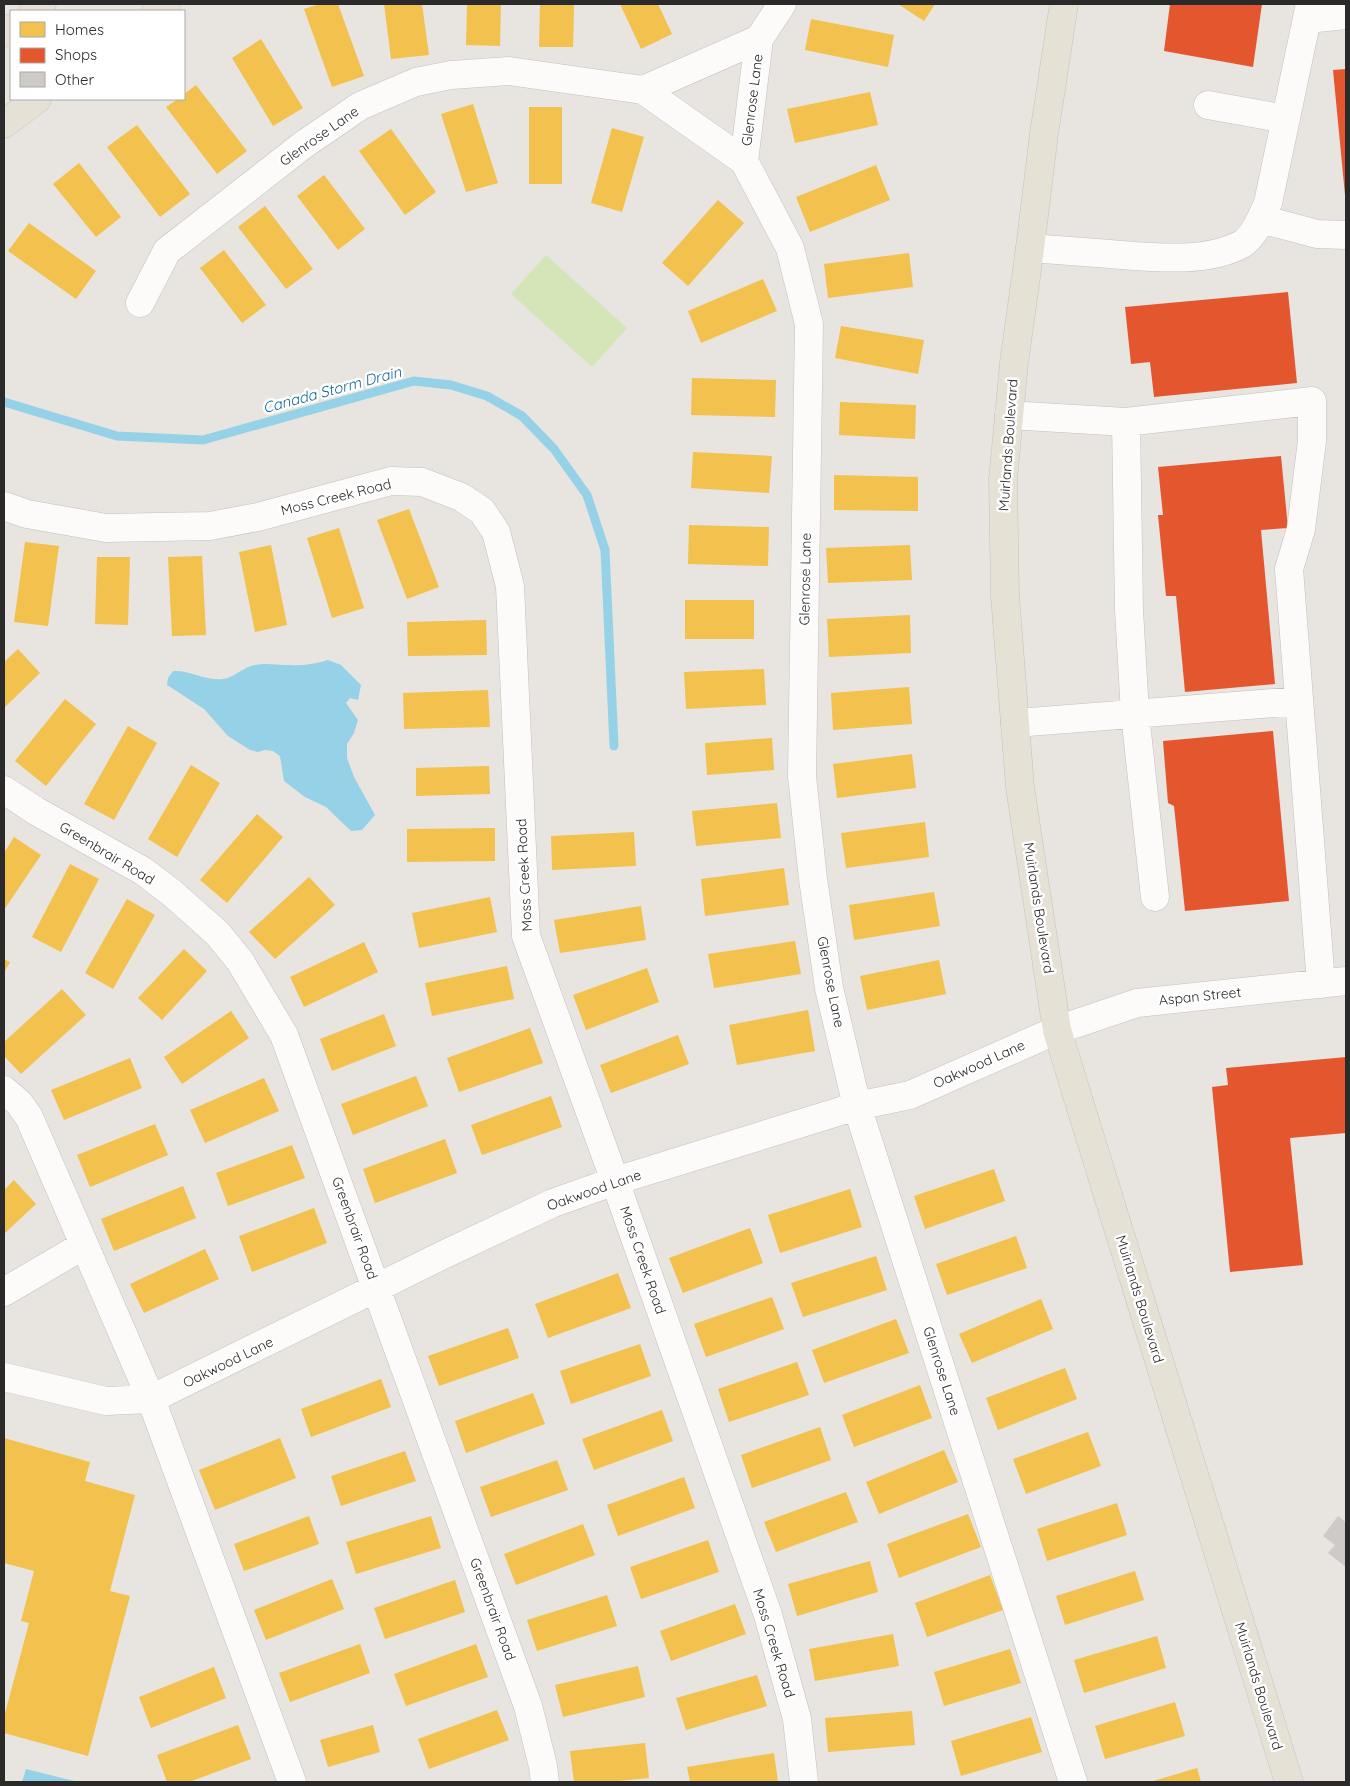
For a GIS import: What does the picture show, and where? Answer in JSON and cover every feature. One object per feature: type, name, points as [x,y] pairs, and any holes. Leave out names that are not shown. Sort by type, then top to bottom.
[{"type":"main road","name":"Muirlands Boulevard","points":[[1064,4],[1044,134],[1014,362],[1003,480],[1005,596],[1020,787],[1057,1030],[1289,1782]]},
{"type":"main road","points":[[4,124],[36,100]]},
{"type":"street","name":"Glenrose Lane","points":[[744,161],[759,39],[782,4]]},
{"type":"street","points":[[1030,248],[1147,257],[1195,257],[1220,252],[1243,244],[1253,233],[1268,203],[1309,11],[1346,15]]},
{"type":"street","name":"Glenrose Lane","points":[[643,90],[759,39]]},
{"type":"street","name":"Glenrose Lane","points":[[140,303],[167,251],[303,145],[360,106],[416,82],[451,75],[509,71],[643,90],[744,161],[790,248],[809,324],[802,776],[813,879],[830,988],[857,1106],[1073,1782]]},
{"type":"street","points":[[1208,105],[1286,119]]},
{"type":"street","points":[[1261,219],[1317,234],[1346,235]]},
{"type":"street","points":[[1009,415],[1126,422],[1312,401],[1312,441],[1301,529],[1289,569],[1299,701],[1334,982]]},
{"type":"street","points":[[1126,422],[1128,610],[1135,714],[1154,897]]},
{"type":"street","name":"Moss Creek Road","points":[[4,506],[27,514],[106,528],[210,526],[258,517],[390,481],[422,482],[461,497],[482,511],[496,532],[510,586],[526,936],[615,1181],[768,1615],[797,1719],[804,1782]]},
{"type":"street","points":[[1015,723],[1299,701]]},
{"type":"street","name":"Greenbrair Road","points":[[4,790],[36,811],[142,870],[218,933],[240,960],[284,1035],[528,1706],[543,1766],[545,1782]]},
{"type":"street","name":"Aspan Street","points":[[1057,1030],[1137,1003],[1334,982]]},
{"type":"street","name":"Oakwood Lane","points":[[151,1399],[552,1203],[615,1181],[857,1106],[910,1095],[1057,1030]]},
{"type":"street","points":[[4,1090],[29,1117],[151,1399],[292,1782]]},
{"type":"street","points":[[4,1292],[84,1245]]},
{"type":"street","points":[[4,1377],[106,1401],[151,1399]]},
{"type":"green space","points":[[546,255],[627,328],[592,367],[511,294]]},
{"type":"water","points":[[328,660],[341,665],[361,685],[358,700],[350,698],[346,703],[358,720],[354,733],[347,744],[347,758],[354,777],[375,815],[362,830],[351,831],[326,807],[305,797],[284,781],[280,756],[273,751],[265,750],[258,752],[250,750],[228,736],[204,709],[167,685],[168,678],[173,671],[223,679],[247,667],[256,665],[304,665]]},
{"type":"water","points":[[26,1769],[78,1782],[22,1782]]},
{"type":"building: Homes","points":[[320,4],[338,4],[364,76],[332,87],[304,9]]},
{"type":"building: Homes","points":[[384,4],[422,4],[429,55],[391,59]]},
{"type":"building: Homes","points":[[467,4],[501,4],[500,46],[466,45]]},
{"type":"building: Homes","points":[[540,4],[574,4],[573,47],[539,47]]},
{"type":"building: Homes","points":[[620,4],[658,4],[672,34],[641,49]]},
{"type":"building: Homes","points":[[898,4],[935,4],[924,21]]},
{"type":"building: Homes","points":[[811,19],[894,35],[888,67],[805,50]]},
{"type":"building: Homes","points":[[261,39],[303,108],[273,126],[232,58]]},
{"type":"building: Homes","points":[[196,85],[247,151],[217,174],[166,107],[176,100],[185,100],[185,93]]},
{"type":"building: Homes","points":[[870,92],[878,125],[795,143],[787,109]]},
{"type":"building: Homes","points":[[473,104],[498,183],[466,192],[441,114]]},
{"type":"building: Homes","points":[[529,107],[562,107],[562,184],[529,184]]},
{"type":"building: Homes","points":[[137,125],[190,194],[160,217],[107,147]]},
{"type":"building: Homes","points":[[612,128],[644,137],[622,212],[591,203]]},
{"type":"building: Homes","points":[[391,129],[436,192],[405,215],[359,151]]},
{"type":"building: Homes","points":[[79,163],[121,217],[96,237],[53,184]]},
{"type":"building: Homes","points":[[876,165],[890,200],[810,232],[796,197]]},
{"type":"building: Homes","points":[[324,175],[365,229],[338,250],[297,196]]},
{"type":"building: Homes","points":[[718,200],[744,223],[688,286],[662,263]]},
{"type":"building: Homes","points":[[265,206],[313,269],[286,289],[238,227]]},
{"type":"building: Homes","points":[[29,223],[96,271],[76,299],[8,251]]},
{"type":"building: Homes","points":[[224,250],[266,305],[242,323],[200,268]]},
{"type":"building: Homes","points":[[909,253],[913,287],[828,298],[824,264]]},
{"type":"building: Homes","points":[[763,279],[777,311],[701,343],[688,311]]},
{"type":"building: Homes","points":[[841,326],[924,340],[918,374],[835,358]]},
{"type":"building: Homes","points":[[692,378],[776,380],[775,417],[691,415]]},
{"type":"building: Homes","points":[[840,402],[916,405],[915,439],[839,435]]},
{"type":"building: Homes","points":[[693,452],[772,456],[769,493],[691,488]]},
{"type":"building: Homes","points":[[834,475],[918,477],[918,511],[834,510]]},
{"type":"building: Homes","points":[[409,509],[439,587],[407,599],[377,520]]},
{"type":"building: Homes","points":[[689,525],[769,527],[768,566],[688,564]]},
{"type":"building: Homes","points":[[339,528],[364,608],[332,618],[307,538]]},
{"type":"building: Homes","points":[[25,542],[59,546],[48,626],[14,622]]},
{"type":"building: Homes","points":[[271,545],[287,625],[255,632],[239,552]]},
{"type":"building: Homes","points":[[910,545],[912,580],[828,583],[826,548]]},
{"type":"building: Homes","points":[[202,556],[206,635],[172,636],[168,557]]},
{"type":"building: Homes","points":[[97,557],[130,557],[128,625],[95,624]]},
{"type":"building: Homes","points":[[685,600],[754,600],[754,639],[685,639]]},
{"type":"building: Homes","points":[[910,615],[911,653],[829,657],[827,619]]},
{"type":"building: Homes","points":[[486,620],[487,655],[408,656],[407,622]]},
{"type":"building: Homes","points":[[18,649],[40,673],[4,708],[4,662]]},
{"type":"building: Homes","points":[[764,669],[766,705],[686,709],[684,672]]},
{"type":"building: Homes","points":[[909,687],[912,724],[833,730],[831,693]]},
{"type":"building: Homes","points":[[488,690],[490,727],[404,729],[403,693]]},
{"type":"building: Homes","points":[[65,699],[96,724],[46,786],[15,761]]},
{"type":"building: Homes","points":[[128,726],[157,743],[114,820],[84,804]]},
{"type":"building: Homes","points":[[772,738],[774,770],[707,775],[705,743]]},
{"type":"building: Homes","points":[[912,754],[916,788],[837,798],[833,764]]},
{"type":"building: Homes","points":[[191,765],[220,783],[177,857],[148,839]]},
{"type":"building: Homes","points":[[489,766],[490,794],[416,796],[416,768]]},
{"type":"building: Homes","points":[[777,803],[781,838],[696,846],[692,811]]},
{"type":"building: Homes","points":[[257,814],[283,837],[227,903],[200,880]]},
{"type":"building: Homes","points":[[925,822],[929,857],[846,868],[841,833]]},
{"type":"building: Homes","points":[[495,828],[495,861],[407,862],[407,829]]},
{"type":"building: Homes","points":[[634,832],[636,866],[552,870],[551,836]]},
{"type":"building: Homes","points":[[14,837],[41,855],[4,910],[4,853]]},
{"type":"building: Homes","points":[[70,864],[99,879],[61,952],[32,937]]},
{"type":"building: Homes","points":[[784,868],[789,905],[705,916],[701,879]]},
{"type":"building: Homes","points":[[309,877],[335,905],[275,959],[249,932]]},
{"type":"building: Homes","points":[[934,892],[940,926],[854,940],[849,905]]},
{"type":"building: Homes","points":[[490,897],[497,932],[419,948],[412,913]]},
{"type":"building: Homes","points":[[127,899],[155,915],[113,989],[85,973]]},
{"type":"building: Homes","points":[[641,906],[646,940],[560,953],[554,920]]},
{"type":"building: Homes","points":[[795,941],[801,974],[714,988],[708,954]]},
{"type":"building: Homes","points":[[364,942],[378,972],[304,1007],[290,977]]},
{"type":"building: Homes","points":[[184,949],[207,971],[162,1020],[138,998]]},
{"type":"building: Homes","points":[[4,959],[10,962],[4,973]]},
{"type":"building: Homes","points":[[939,960],[946,994],[867,1010],[860,976]]},
{"type":"building: Homes","points":[[507,966],[514,999],[432,1016],[425,983]]},
{"type":"building: Homes","points":[[647,968],[659,1002],[586,1030],[573,995]]},
{"type":"building: Homes","points":[[62,989],[86,1015],[21,1074],[4,1056],[4,1042]]},
{"type":"building: Homes","points":[[808,1010],[815,1051],[737,1065],[729,1025]]},
{"type":"building: Homes","points":[[231,1011],[249,1038],[182,1084],[164,1057]]},
{"type":"building: Homes","points":[[384,1014],[396,1046],[332,1071],[320,1039]]},
{"type":"building: Homes","points":[[530,1028],[543,1063],[459,1092],[447,1058]]},
{"type":"building: Homes","points":[[678,1035],[689,1064],[611,1093],[600,1065]]},
{"type":"building: Homes","points":[[130,1058],[142,1088],[64,1120],[51,1090]]},
{"type":"building: Homes","points":[[416,1076],[428,1106],[353,1135],[341,1104]]},
{"type":"building: Homes","points":[[264,1078],[279,1111],[205,1143],[190,1110]]},
{"type":"building: Homes","points":[[551,1096],[562,1127],[482,1155],[471,1125]]},
{"type":"building: Homes","points":[[155,1124],[168,1155],[90,1187],[77,1155]]},
{"type":"building: Homes","points":[[445,1139],[457,1173],[375,1203],[363,1169]]},
{"type":"building: Homes","points":[[292,1145],[305,1178],[228,1206],[216,1173]]},
{"type":"building: Homes","points":[[994,1169],[1005,1201],[925,1229],[914,1196]]},
{"type":"building: Homes","points":[[14,1180],[36,1204],[4,1234],[4,1190]]},
{"type":"building: Homes","points":[[183,1186],[196,1218],[114,1251],[101,1219]]},
{"type":"building: Homes","points":[[850,1189],[862,1227],[780,1253],[768,1215]]},
{"type":"building: Homes","points":[[314,1208],[327,1243],[252,1272],[239,1236]]},
{"type":"building: Homes","points":[[750,1228],[763,1263],[683,1293],[669,1258]]},
{"type":"building: Homes","points":[[1016,1236],[1027,1268],[947,1295],[936,1264]]},
{"type":"building: Homes","points":[[205,1249],[219,1279],[144,1313],[130,1284]]},
{"type":"building: Homes","points":[[876,1256],[887,1290],[803,1317],[791,1283]]},
{"type":"building: Homes","points":[[618,1273],[631,1308],[548,1338],[535,1304]]},
{"type":"building: Homes","points":[[772,1297],[784,1329],[706,1357],[694,1324]]},
{"type":"building: Homes","points":[[1041,1299],[1053,1329],[972,1363],[959,1334]]},
{"type":"building: Homes","points":[[896,1319],[909,1353],[824,1383],[812,1350]]},
{"type":"building: Homes","points":[[508,1328],[519,1358],[439,1386],[428,1356]]},
{"type":"building: Homes","points":[[640,1344],[651,1376],[571,1404],[560,1371]]},
{"type":"building: Homes","points":[[797,1362],[809,1395],[729,1422],[718,1389]]},
{"type":"building: Homes","points":[[1065,1368],[1077,1399],[998,1430],[986,1398]]},
{"type":"building: Homes","points":[[381,1379],[391,1407],[311,1437],[301,1409]]},
{"type":"building: Homes","points":[[920,1385],[932,1418],[854,1447],[842,1415]]},
{"type":"building: Homes","points":[[533,1393],[545,1424],[466,1453],[455,1421]]},
{"type":"building: Homes","points":[[662,1410],[673,1441],[594,1470],[582,1439]]},
{"type":"building: Homes","points":[[820,1427],[831,1460],[752,1488],[741,1455]]},
{"type":"building: Homes","points":[[1088,1432],[1101,1466],[1026,1494],[1013,1459]]},
{"type":"building: Homes","points":[[4,1438],[90,1462],[85,1481],[135,1495],[110,1591],[130,1596],[88,1756],[4,1733],[4,1717],[29,1623],[21,1621],[34,1571],[4,1563]]},
{"type":"building: Homes","points":[[280,1438],[296,1478],[215,1510],[199,1470]]},
{"type":"building: Homes","points":[[944,1450],[958,1482],[879,1514],[866,1482]]},
{"type":"building: Homes","points":[[405,1451],[416,1481],[341,1506],[331,1476]]},
{"type":"building: Homes","points":[[557,1460],[568,1490],[491,1517],[480,1487]]},
{"type":"building: Homes","points":[[684,1477],[695,1508],[618,1536],[607,1505]]},
{"type":"building: Homes","points":[[846,1492],[858,1522],[776,1552],[764,1522]]},
{"type":"building: Homes","points":[[1117,1503],[1127,1535],[1047,1561],[1037,1529]]},
{"type":"building: Homes","points":[[968,1514],[981,1547],[899,1578],[887,1544]]},
{"type":"building: Homes","points":[[309,1516],[319,1544],[244,1571],[234,1544]]},
{"type":"building: Homes","points":[[431,1516],[441,1548],[356,1574],[346,1542]]},
{"type":"building: Homes","points":[[583,1524],[595,1555],[516,1585],[504,1554]]},
{"type":"building: Homes","points":[[708,1540],[719,1572],[641,1599],[630,1567]]},
{"type":"building: Homes","points":[[870,1561],[878,1592],[797,1616],[788,1584]]},
{"type":"building: Homes","points":[[1135,1571],[1144,1600],[1065,1625],[1056,1596]]},
{"type":"building: Homes","points":[[990,1575],[1003,1610],[927,1637],[915,1603]]},
{"type":"building: Homes","points":[[332,1579],[344,1609],[266,1640],[254,1610]]},
{"type":"building: Homes","points":[[455,1580],[465,1612],[385,1639],[374,1608]]},
{"type":"building: Homes","points":[[607,1595],[617,1626],[537,1651],[527,1620]]},
{"type":"building: Homes","points":[[735,1604],[746,1634],[671,1661],[660,1631]]},
{"type":"building: Homes","points":[[893,1634],[899,1666],[815,1681],[809,1649]]},
{"type":"building: Homes","points":[[1157,1636],[1166,1668],[1084,1693],[1074,1660]]},
{"type":"building: Homes","points":[[360,1644],[370,1673],[290,1702],[279,1673]]},
{"type":"building: Homes","points":[[476,1644],[488,1677],[406,1706],[394,1674]]},
{"type":"building: Homes","points":[[1010,1649],[1021,1683],[944,1706],[934,1672]]},
{"type":"building: Homes","points":[[638,1666],[645,1697],[563,1717],[555,1685]]},
{"type":"building: Homes","points":[[214,1667],[226,1698],[151,1728],[139,1697]]},
{"type":"building: Homes","points":[[757,1675],[767,1706],[686,1730],[676,1698]]},
{"type":"building: Homes","points":[[1175,1702],[1185,1736],[1105,1759],[1095,1726]]},
{"type":"building: Homes","points":[[497,1710],[509,1740],[429,1769],[418,1739]]},
{"type":"building: Homes","points":[[912,1711],[915,1745],[828,1752],[825,1718]]},
{"type":"building: Homes","points":[[1031,1717],[1042,1752],[961,1776],[951,1741]]},
{"type":"building: Homes","points":[[238,1725],[251,1759],[189,1782],[167,1782],[157,1755]]},
{"type":"building: Homes","points":[[373,1725],[380,1752],[328,1767],[320,1740]]},
{"type":"building: Homes","points":[[645,1743],[649,1778],[607,1782],[574,1782],[570,1751]]},
{"type":"building: Homes","points":[[774,1753],[778,1782],[690,1782],[687,1767]]},
{"type":"building: Homes","points":[[1197,1768],[1201,1782],[1150,1782]]},
{"type":"building: Shops","points":[[1170,4],[1262,4],[1253,67],[1164,51]]},
{"type":"building: Shops","points":[[1346,69],[1346,195],[1345,195],[1333,70]]},
{"type":"building: Shops","points":[[1288,292],[1297,383],[1154,397],[1150,362],[1131,364],[1125,307]]},
{"type":"building: Shops","points":[[1281,456],[1288,528],[1261,530],[1275,684],[1185,692],[1176,596],[1166,596],[1158,515],[1163,515],[1158,467]]},
{"type":"building: Shops","points":[[1273,731],[1289,901],[1185,911],[1174,806],[1168,803],[1163,741]]},
{"type":"building: Shops","points":[[1346,1057],[1346,1133],[1290,1138],[1303,1265],[1230,1272],[1212,1087],[1228,1085],[1226,1068]]},
{"type":"building: Other","points":[[1338,1516],[1346,1522],[1346,1567],[1328,1553],[1335,1545],[1323,1536]]},
{"type":"waterway","name":"Canada Storm Drain","points":[[4,402],[117,436],[203,440],[414,381],[451,385],[487,396],[522,416],[554,449],[587,495],[605,550],[614,746]]}]
